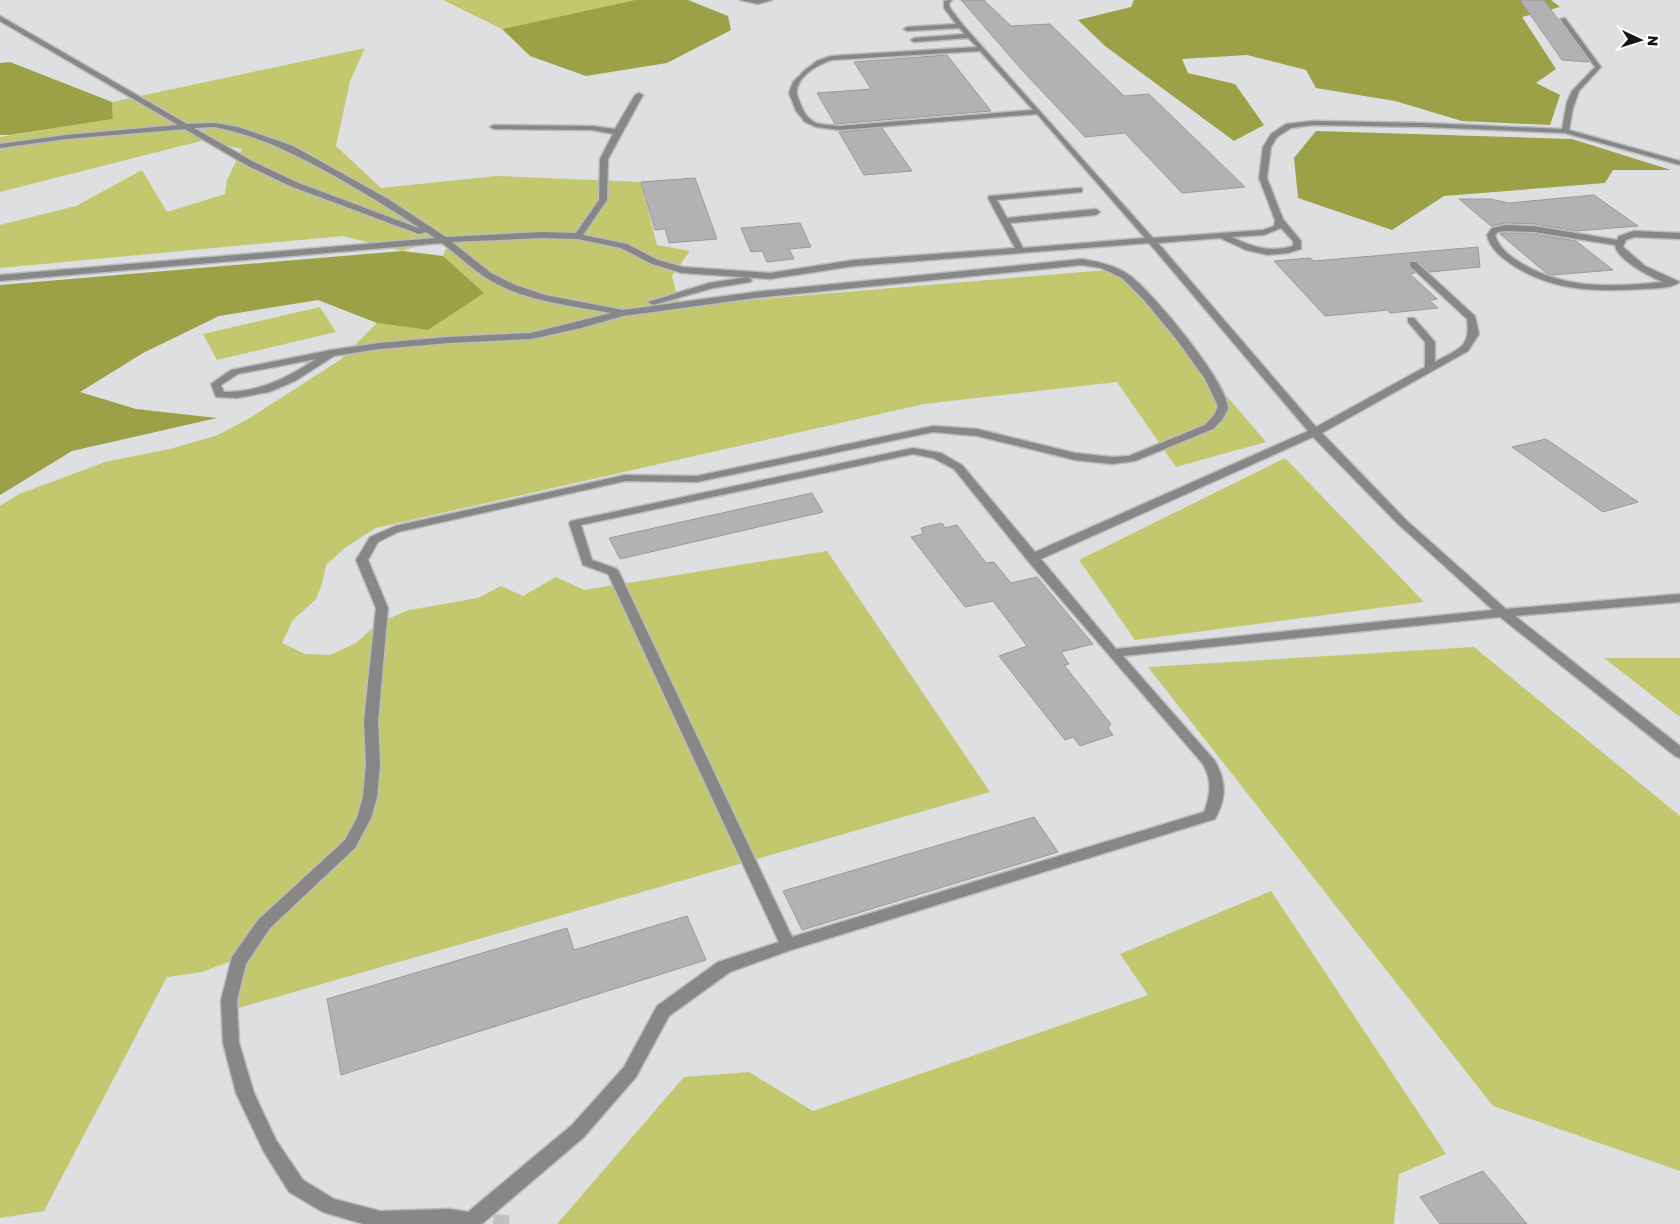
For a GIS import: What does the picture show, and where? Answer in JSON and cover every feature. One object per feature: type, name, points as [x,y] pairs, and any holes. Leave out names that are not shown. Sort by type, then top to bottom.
[{"type":"lane","points":[[743,0],[758,2],[769,0]]},
{"type":"lane","points":[[949,0],[946,2],[947,8],[961,26],[1151,241],[1315,432],[1402,522],[1503,613],[1680,753]]},
{"type":"lane","points":[[0,18],[251,164],[293,184],[444,240]]},
{"type":"lane","points":[[1563,19],[1598,67],[1591,77],[1579,85],[1574,95],[1565,132]]},
{"type":"lane","points":[[907,29],[961,26]]},
{"type":"lane","points":[[914,40],[970,36]]},
{"type":"lane","points":[[982,49],[831,58],[820,61],[810,67],[796,84],[793,92],[799,112],[804,118],[814,124],[840,128],[1038,112]]},
{"type":"lane","points":[[578,236],[603,200],[604,159],[617,132],[639,95]]},
{"type":"lane","points":[[1221,235],[1238,244],[1269,254],[1298,248],[1297,241],[1279,220],[1262,178],[1267,147],[1274,136],[1289,126],[1313,123],[1425,125],[1565,132],[1680,163]]},
{"type":"lane","points":[[0,146],[66,137],[187,127],[224,126],[271,140],[371,192],[444,240],[488,275],[512,287],[543,297],[623,313],[755,295],[1082,262],[1098,264],[1127,277],[1157,309],[1211,379],[1220,396],[1223,407],[1219,418],[1209,427],[1130,459],[1082,458],[965,430],[933,429],[697,479],[625,478],[395,529],[376,536],[369,543],[362,560],[382,608],[372,721],[373,763],[370,797],[364,818],[350,844],[264,924],[238,962],[229,1000],[231,1043],[245,1093],[270,1146],[296,1186],[330,1206],[380,1220],[450,1218],[467,1222],[578,1132],[630,1072],[663,1011],[724,967],[788,945],[1210,816],[1217,795],[1218,778],[1208,761],[1032,558],[958,467],[948,459],[931,453],[913,451],[575,523],[587,562],[613,572],[788,945]]},
{"type":"lane","points":[[494,127],[592,128],[617,132]]},
{"type":"lane","points":[[1021,251],[992,198],[1079,190]]},
{"type":"lane","points":[[1005,221],[1096,212]]},
{"type":"lane","points":[[331,353],[300,374],[271,390],[241,396],[220,395],[216,384],[235,372],[331,353],[399,344],[531,336],[578,326],[712,285],[854,263],[1244,233],[1270,229],[1278,226],[1279,220]]},
{"type":"lane","points":[[1620,243],[1518,228],[1495,230],[1491,236],[1492,243],[1498,250],[1527,271],[1550,282],[1584,288],[1613,289],[1677,282]]},
{"type":"lane","points":[[1270,229],[1293,236]]},
{"type":"lane","points":[[1238,244],[1238,238],[1244,233]]},
{"type":"lane","points":[[1677,282],[1654,276],[1632,263],[1619,247],[1622,238],[1634,234],[1680,236]]},
{"type":"lane","points":[[0,278],[444,240],[542,235],[578,236],[624,246],[655,262],[682,270],[770,276]]},
{"type":"lane","points":[[1032,558],[1315,432],[1466,349],[1474,334],[1472,318],[1412,264]]},
{"type":"lane","points":[[1410,320],[1430,342],[1430,368]]},
{"type":"lane","points":[[1113,653],[1503,613],[1680,598]]},
{"type":"green space","points":[[443,0],[635,0],[502,29]]},
{"type":"green space","points":[[635,0],[688,0],[728,16],[731,30],[667,63],[586,76],[530,56],[502,29]]},
{"type":"green space","points":[[1134,0],[1551,0],[1560,7],[1522,17],[1556,69],[1536,83],[1560,95],[1550,125],[1462,121],[1395,101],[1316,88],[1306,70],[1247,55],[1182,59],[1188,73],[1235,84],[1264,125],[1234,141],[1105,46],[1078,20],[1131,7]]},
{"type":"green space","points":[[365,48],[350,81],[336,146],[381,188],[496,176],[641,182],[657,245],[690,251],[672,276],[680,306],[1118,269],[1266,442],[1176,467],[1117,382],[924,404],[376,528],[346,547],[326,565],[322,584],[316,599],[293,620],[282,643],[305,654],[330,655],[356,643],[378,623],[409,610],[478,598],[501,586],[523,596],[556,577],[584,590],[827,551],[990,792],[228,1011],[245,956],[202,972],[167,977],[44,1211],[0,1218],[0,506],[19,494],[105,462],[170,449],[218,435],[248,419],[340,360],[377,323],[428,330],[483,293],[443,256],[451,236],[402,251],[343,236],[0,268],[0,225],[76,206],[142,170],[167,212],[225,194],[227,180],[242,149],[201,141],[0,192],[0,137],[113,119],[112,102]]},
{"type":"green space","points":[[10,62],[112,102],[113,119],[0,135],[0,63]]},
{"type":"green space","points":[[1316,131],[1572,139],[1671,170],[1613,170],[1605,183],[1444,196],[1392,230],[1298,198],[1294,158]]},
{"type":"green space","points":[[402,251],[443,256],[484,293],[428,330],[377,323],[318,300],[219,316],[143,353],[80,392],[136,409],[217,418],[72,451],[0,495],[0,285]]},
{"type":"green space","points":[[320,307],[336,332],[217,360],[203,334]]},
{"type":"green space","points":[[1285,458],[1424,602],[1135,640],[1079,560]]},
{"type":"green space","points":[[1474,647],[1680,816],[1680,1171],[1493,1106],[1148,667]]},
{"type":"green space","points":[[1604,658],[1680,658],[1680,717]]},
{"type":"green space","points":[[1271,891],[1446,1154],[1399,1174],[1394,1224],[557,1224],[684,1077],[749,1072],[813,1111],[1148,995],[1120,954]]},
{"type":"building","points":[[961,0],[984,0],[1011,26],[1050,24],[1124,96],[1149,94],[1245,187],[1182,193],[1125,133],[1085,137],[1021,69]]},
{"type":"building","points":[[1520,0],[1544,0],[1589,62],[1562,60]]},
{"type":"building","points":[[947,55],[991,111],[835,124],[817,93],[871,89],[854,62]]},
{"type":"building","points":[[882,128],[912,171],[864,175],[839,132]]},
{"type":"building","points":[[695,178],[717,239],[669,243],[665,229],[655,230],[641,182]]},
{"type":"building","points":[[1594,195],[1638,226],[1577,231],[1534,224],[1506,223],[1491,226],[1459,199],[1490,199],[1509,203]]},
{"type":"building","points":[[800,223],[811,247],[789,249],[794,259],[767,262],[762,251],[751,252],[741,228]]},
{"type":"building","points":[[1500,234],[1534,234],[1576,241],[1613,270],[1552,275],[1545,272]]},
{"type":"building","points":[[1478,247],[1480,267],[1430,272],[1417,261],[1409,261],[1409,267],[1415,273],[1410,274],[1437,299],[1429,300],[1438,308],[1390,313],[1388,310],[1325,316],[1274,261],[1310,258],[1314,261]]},
{"type":"building","points":[[1546,439],[1638,502],[1603,512],[1512,447]]},
{"type":"building","points":[[812,493],[823,512],[620,559],[609,538]]},
{"type":"building","points":[[942,523],[945,528],[957,525],[986,563],[994,562],[1011,583],[1037,577],[1093,644],[1061,652],[1069,664],[1064,665],[1111,724],[1108,728],[1113,735],[1080,746],[1073,737],[1065,740],[999,656],[1027,646],[993,601],[965,607],[911,537],[923,534],[921,528]]},
{"type":"building","points":[[1034,817],[1058,852],[802,930],[783,891]]},
{"type":"building","points":[[687,916],[706,960],[341,1075],[327,999],[567,928],[574,950]]},
{"type":"building","points":[[1483,1171],[1527,1224],[1440,1224],[1420,1197]]},
{"type":"tunnel","points":[[468,1220],[509,1224]]}]
